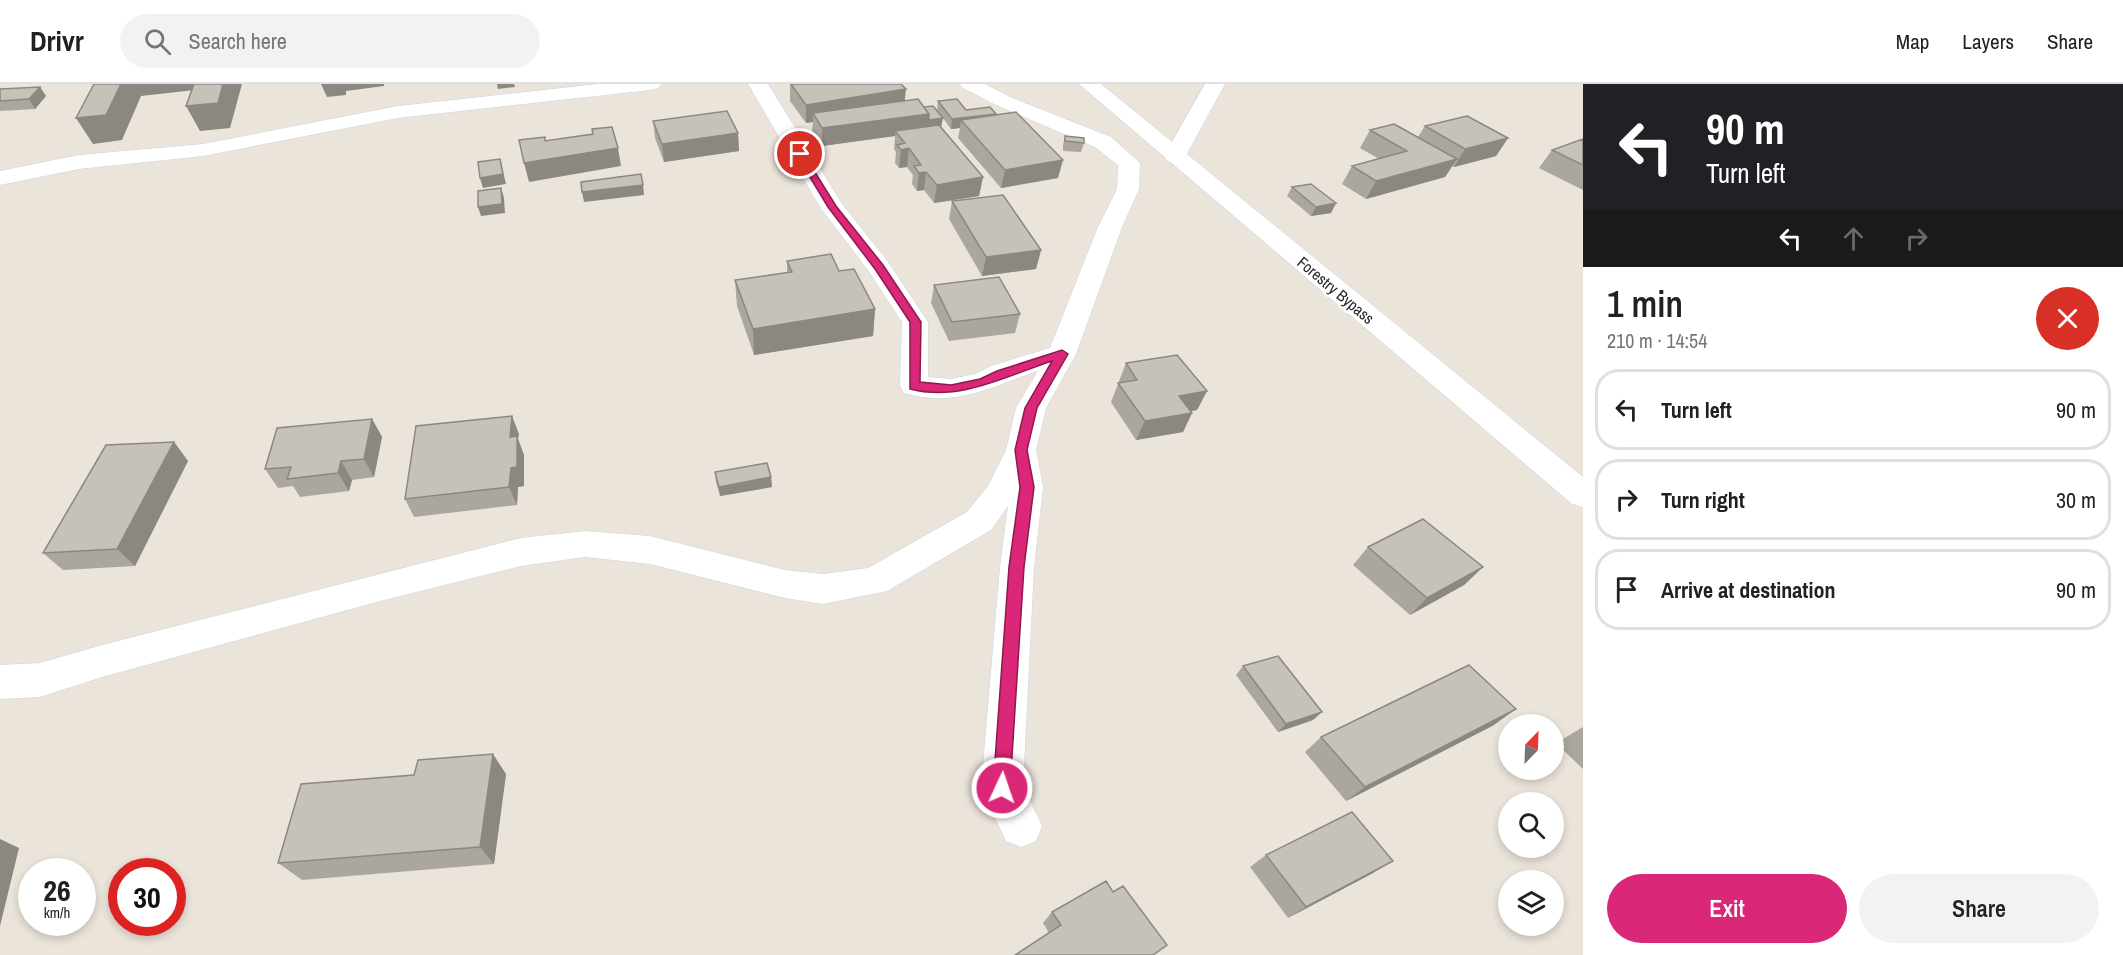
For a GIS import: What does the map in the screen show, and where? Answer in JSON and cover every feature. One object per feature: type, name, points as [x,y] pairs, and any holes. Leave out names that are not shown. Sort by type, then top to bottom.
[{"type":"street","points":[[0,178],[80,162],[203,150],[398,112],[651,84]]},
{"type":"street","points":[[758,84],[832,207],[879,267],[915,322],[914,386],[951,389],[961,387],[983,382],[1001,373],[1062,354]]},
{"type":"street","points":[[0,682],[40,680],[102,661],[520,552],[585,544],[650,550],[785,584],[823,589],[875,581],[979,521],[1000,493],[1021,450],[1031,408],[1062,354],[1110,227],[1128,189],[1129,163],[1103,142],[1003,101],[970,84]]},
{"type":"street","name":"Forestry Bypass","points":[[1089,84],[1583,495]]},
{"type":"street","points":[[1175,156],[1215,84]]},
{"type":"street","points":[[1021,450],[1027,487],[1017,567],[1002,788],[1021,826]]},
{"type":"building","points":[[94,84],[121,84],[106,115],[76,118]]},
{"type":"building","points":[[194,84],[223,84],[218,103],[186,106]]},
{"type":"building","points":[[791,84],[901,84],[906,89],[806,105]]},
{"type":"building","points":[[40,87],[29,99],[0,101],[0,89]]},
{"type":"building","points":[[918,99],[929,114],[822,128],[813,113]]},
{"type":"building","points":[[957,99],[966,110],[990,107],[996,114],[952,119],[938,101]]},
{"type":"building","points":[[933,106],[943,118],[929,120],[929,114],[924,107]]},
{"type":"building","points":[[727,111],[738,133],[662,144],[653,121]]},
{"type":"building","points":[[1016,112],[1063,160],[1005,170],[961,120]]},
{"type":"building","points":[[1467,116],[1508,138],[1465,149],[1425,126]]},
{"type":"building","points":[[1394,124],[1457,159],[1376,181],[1352,166],[1407,151],[1370,130]]},
{"type":"building","points":[[939,125],[983,177],[937,185],[926,172],[919,173],[914,166],[921,165],[909,148],[901,150],[897,145],[905,143],[895,131]]},
{"type":"building","points":[[612,127],[618,148],[524,163],[519,140],[545,137],[545,141],[593,134],[592,129]]},
{"type":"building","points":[[1065,136],[1084,138],[1084,143],[1065,141]]},
{"type":"building","points":[[1583,139],[1583,165],[1552,150]]},
{"type":"building","points":[[500,159],[503,174],[480,178],[478,162]]},
{"type":"building","points":[[641,174],[643,185],[582,192],[581,182]]},
{"type":"building","points":[[1311,184],[1336,203],[1316,207],[1292,187]]},
{"type":"building","points":[[501,188],[502,204],[478,207],[478,191]]},
{"type":"building","points":[[1003,195],[1041,250],[986,257],[952,201]]},
{"type":"building","points":[[831,254],[839,271],[854,269],[875,309],[753,329],[735,280],[792,272],[787,261]]},
{"type":"building","points":[[999,277],[1020,314],[952,322],[934,285]]},
{"type":"building","points":[[1177,355],[1207,391],[1179,396],[1192,413],[1145,421],[1118,383],[1137,380],[1126,363]]},
{"type":"building","points":[[512,416],[510,437],[517,436],[517,467],[511,468],[509,487],[405,499],[416,426]]},
{"type":"building","points":[[372,419],[364,459],[341,461],[338,473],[287,479],[291,467],[265,469],[277,428]]},
{"type":"building","points":[[174,442],[117,549],[43,553],[106,445]]},
{"type":"building","points":[[767,463],[771,477],[719,487],[715,472]]},
{"type":"building","points":[[1423,519],[1483,567],[1427,598],[1368,547]]},
{"type":"building","points":[[1278,656],[1322,712],[1286,724],[1243,666]]},
{"type":"building","points":[[1469,665],[1516,709],[1506,714],[1498,714],[1498,718],[1365,787],[1321,737]]},
{"type":"building","points":[[493,754],[480,847],[278,863],[301,784],[414,775],[418,760]]},
{"type":"building","points":[[1352,812],[1393,861],[1306,907],[1266,855]]},
{"type":"building","points":[[1106,881],[1113,892],[1123,886],[1167,945],[1153,955],[1015,955],[1061,925],[1052,912]]},
{"type":"route","points":[[800,154],[832,207],[879,267],[915,322],[914,386],[951,389],[983,382],[1001,373],[1062,354],[1031,408],[1021,450],[1027,487],[1017,567],[1002,788]]}]
